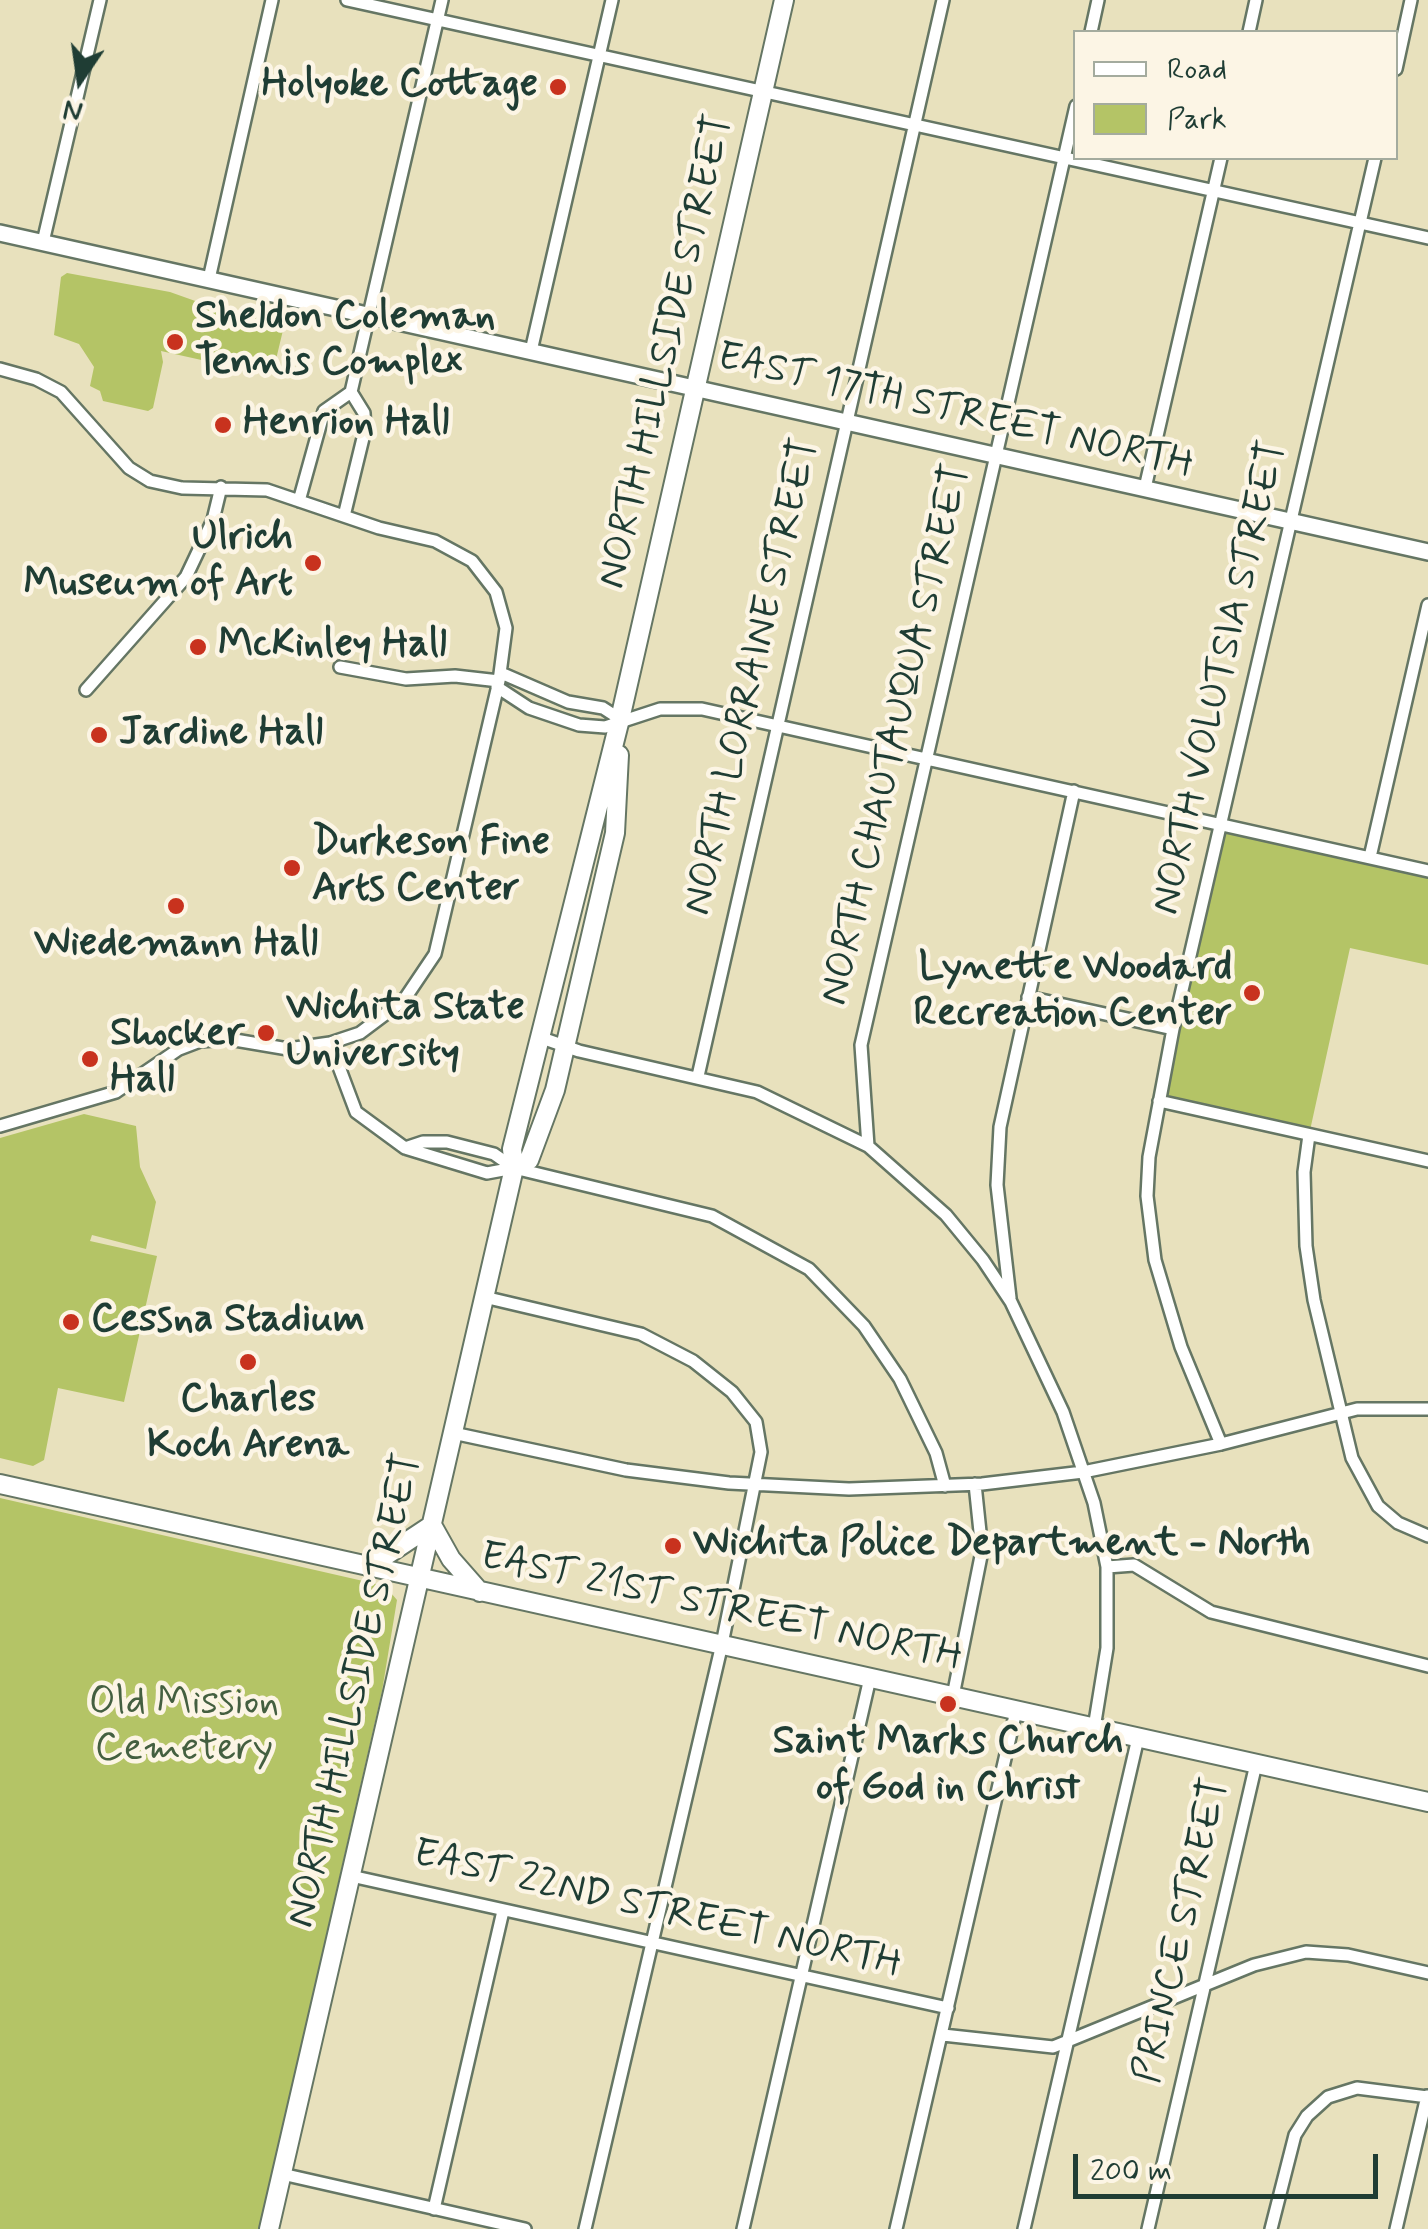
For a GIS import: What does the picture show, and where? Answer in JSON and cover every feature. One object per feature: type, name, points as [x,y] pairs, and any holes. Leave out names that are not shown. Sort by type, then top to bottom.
[{"type":"main road","name":"NORTH HILLSIDE STREET","points":[[269,2229],[514,1168],[512,1148],[620,719],[784,0]]},
{"type":"main road","name":"NORTH HILLSIDE STREET","points":[[514,1168],[529,1160],[565,1046],[616,832],[620,719]]},
{"type":"main road","name":"EAST 21ST STREET NORTH","points":[[0,1484],[1428,1802]]},
{"type":"main road","points":[[370,1566],[432,1525],[451,1559],[480,1592]]},
{"type":"street","points":[[43,242],[100,0]]},
{"type":"street","points":[[209,279],[272,0]]},
{"type":"street","points":[[348,0],[1073,160]]},
{"type":"street","points":[[300,501],[324,412],[351,392],[442,0]]},
{"type":"street","points":[[531,351],[612,0]]},
{"type":"street","name":"NORTH LORRAINE STREET","points":[[698,1076],[943,0]]},
{"type":"street","points":[[1091,30],[1098,0]]},
{"type":"street","points":[[1249,30],[1256,0]]},
{"type":"street","points":[[1398,60],[1411,0]]},
{"type":"street","name":"NORTH CHAUTAUQUA STREET","points":[[868,1146],[860,1045],[1073,119]]},
{"type":"street","points":[[1073,160],[1428,238]]},
{"type":"street","points":[[1145,488],[1221,160]]},
{"type":"street","name":"NORTH VOLUTSIA STREET","points":[[1221,1444],[1181,1347],[1156,1260],[1147,1196],[1173,1029],[1374,160]]},
{"type":"street","name":"EAST 17TH STREET NORTH","points":[[0,232],[1428,552]]},
{"type":"street","points":[[0,369],[26,375],[61,392],[129,468],[150,481],[182,488],[267,490],[435,541],[472,561],[496,592],[506,628],[499,680],[435,954],[404,1000],[360,1033],[330,1042],[288,1049],[229,1039],[200,1040],[179,1048],[116,1092],[0,1126]]},
{"type":"street","points":[[344,516],[365,430],[364,413],[351,392]]},
{"type":"street","points":[[86,690],[186,577],[212,520],[221,488]]},
{"type":"street","points":[[1370,858],[1428,605]]},
{"type":"street","points":[[340,667],[406,679],[455,676],[499,680],[568,702],[603,708],[620,719]]},
{"type":"street","points":[[499,680],[529,708],[579,725],[606,727],[620,719],[660,709],[702,709],[1428,870]]},
{"type":"street","points":[[1010,1302],[1000,1245],[1000,1126],[1074,791]]},
{"type":"street","points":[[1028,997],[1173,1029]]},
{"type":"street","points":[[539,1037],[757,1092],[868,1146],[946,1216],[1010,1302],[1063,1412],[1083,1472],[1107,1567],[1107,1648],[1094,1728]]},
{"type":"street","points":[[330,1042],[356,1112],[406,1148],[486,1173],[514,1168]]},
{"type":"street","points":[[1159,1101],[1428,1161]]},
{"type":"street","points":[[1309,1135],[1304,1172],[1306,1246],[1340,1413],[1364,1488],[1398,1523],[1428,1536]]},
{"type":"street","points":[[406,1148],[423,1142],[447,1142],[494,1154],[514,1168],[712,1216],[809,1269],[864,1326],[900,1379],[936,1453],[945,1486]]},
{"type":"street","points":[[484,1297],[642,1334],[694,1361],[732,1392],[756,1422],[761,1452],[722,1644],[585,2229]]},
{"type":"street","points":[[453,1433],[626,1470],[850,1489],[975,1484],[1083,1472],[1221,1444],[1340,1413],[1393,1406],[1428,1409]]},
{"type":"street","points":[[953,1696],[982,1551],[975,1484]]},
{"type":"street","points":[[1107,1567],[1134,1565],[1211,1612],[1428,1666]]},
{"type":"street","points":[[742,2229],[870,1678]]},
{"type":"street","points":[[896,2229],[1016,1710]]},
{"type":"street","points":[[1024,2229],[1138,1738]]},
{"type":"street","name":"PRINCE STREET","points":[[1148,2229],[1256,1764]]},
{"type":"street","name":"EAST 22ND STREET NORTH","points":[[351,1876],[948,2008]]},
{"type":"street","points":[[434,2208],[503,1911]]},
{"type":"street","points":[[942,2035],[1052,2047],[1254,1965],[1306,1952],[1348,1955],[1428,1973]]},
{"type":"street","points":[[1271,2229],[1296,2135],[1319,2106],[1357,2088],[1428,2096],[1396,2229]]},
{"type":"street","points":[[282,2174],[525,2229]]},
{"type":"green space","name":"Sheldon Coleman Tennis Complex","points":[[67,273],[170,292],[229,313],[280,320],[284,326],[273,372],[268,375],[223,365],[219,358],[206,361],[161,351],[163,362],[153,408],[148,411],[103,401],[100,391],[90,386],[94,367],[79,344],[54,335],[61,277]]},
{"type":"green space","points":[[1221,824],[1428,870],[1428,965],[1350,948],[1309,1135],[1159,1101]]},
{"type":"green space","name":"Cessna Stadium","points":[[84,1114],[136,1126],[140,1167],[156,1202],[146,1249],[92,1235],[90,1241],[157,1256],[124,1402],[58,1388],[44,1460],[33,1466],[0,1458],[0,1138]]},
{"type":"green space","name":"Old Mission Cemetery","points":[[0,1498],[385,1586],[397,1600],[382,1691],[259,2229],[0,2229]]},
{"type":"place","name":"Holyoke Cottage","points":[[558,87]]},
{"type":"place","name":"Sheldon Coleman Tennis Complex","points":[[175,342]]},
{"type":"place","name":"Henrion Hall","points":[[223,425]]},
{"type":"place","name":"Ulrich Museum of Art","points":[[313,563]]},
{"type":"place","name":"McKinley Hall","points":[[198,647]]},
{"type":"place","name":"Jardine Hall","points":[[99,735]]},
{"type":"place","name":"Durkeson Fine Arts Center","points":[[292,868]]},
{"type":"place","name":"Wiedemann Hall","points":[[176,906]]},
{"type":"place","name":"Lynette Woodard Recreation Center","points":[[1252,993]]},
{"type":"place","name":"Wichita State University","points":[[266,1033]]},
{"type":"place","name":"Shocker Hall","points":[[90,1059]]},
{"type":"place","name":"Cessna Stadium","points":[[71,1322]]},
{"type":"place","name":"Charles Koch Arena","points":[[248,1362]]},
{"type":"place","name":"Wichita Police Department - North","points":[[673,1546]]},
{"type":"place","name":"Saint Marks Church of God in Christ","points":[[948,1704]]}]
